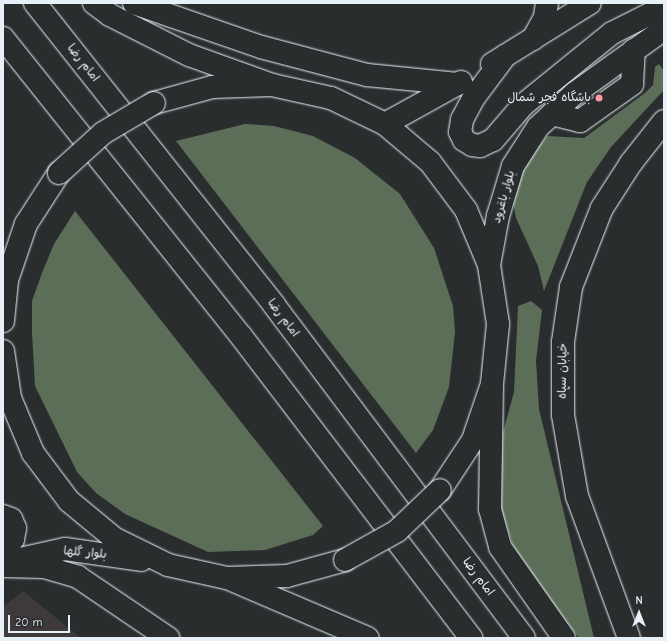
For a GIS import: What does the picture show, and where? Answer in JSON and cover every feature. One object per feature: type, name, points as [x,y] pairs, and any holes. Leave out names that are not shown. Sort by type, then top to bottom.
[{"type":"main road","name":"امام رضا","points":[[35,3],[274,305],[524,638]]},
{"type":"main road","points":[[94,3],[110,15],[189,55],[272,85],[331,98],[385,124],[430,162],[466,210],[489,265],[498,324],[492,384],[490,508],[500,547],[564,638]]},
{"type":"main road","points":[[134,3],[261,47],[367,75],[458,84]]},
{"type":"main road","points":[[533,39],[545,18],[547,3]]},
{"type":"main road","points":[[385,124],[458,84],[590,3]]},
{"type":"main road","points":[[505,56],[472,99],[462,120],[460,132],[464,140],[472,145],[480,146],[493,140],[557,75],[612,33],[664,7]]},
{"type":"main road","points":[[3,38],[241,336],[471,638]]},
{"type":"main road","name":"بلوار باغرود","points":[[489,265],[498,216],[513,166],[538,127],[575,93],[653,41]]},
{"type":"main road","points":[[3,321],[7,280],[26,224],[59,173],[102,133],[154,103],[212,87],[272,85]]},
{"type":"main road","name":"خیابان سپاه","points":[[629,638],[577,496],[563,416],[563,342],[570,287],[602,208],[664,121]]},
{"type":"main road","points":[[3,353],[10,398],[33,453],[69,501],[115,539],[168,565],[227,578],[368,638]]},
{"type":"main road","points":[[227,578],[287,576],[345,560],[397,531],[440,490],[473,440],[492,384]]},
{"type":"main road","points":[[3,516],[11,519],[15,528],[13,539],[3,552]]},
{"type":"main road","name":"بلوار گلها","points":[[3,564],[64,549],[168,565]]},
{"type":"main road","points":[[3,564],[44,568],[78,578],[168,638]]},
{"type":"main road","points":[[138,618],[148,638]]},
{"type":"shaded area","points":[[23,591],[81,638],[3,638],[3,607]]},
{"type":"green space","points":[[659,64],[664,71],[664,90],[611,147],[587,182],[544,291],[538,266],[516,218],[512,197],[523,166],[547,136],[584,138],[645,93],[653,85],[655,67]]},
{"type":"green space","points":[[245,124],[274,126],[313,136],[355,158],[400,194],[434,248],[453,306],[455,332],[449,387],[433,430],[416,453],[176,141]]},
{"type":"green space","points":[[75,211],[323,526],[313,535],[265,550],[208,552],[125,514],[96,493],[77,472],[35,386],[32,332],[32,301],[54,244]]},
{"type":"green space","points":[[531,301],[542,310],[536,361],[539,409],[594,638],[579,638],[517,558],[497,497],[502,436],[514,392],[518,306]]},
{"type":"place","name":"باشگاه فجر شمال","points":[[599,98]]}]
